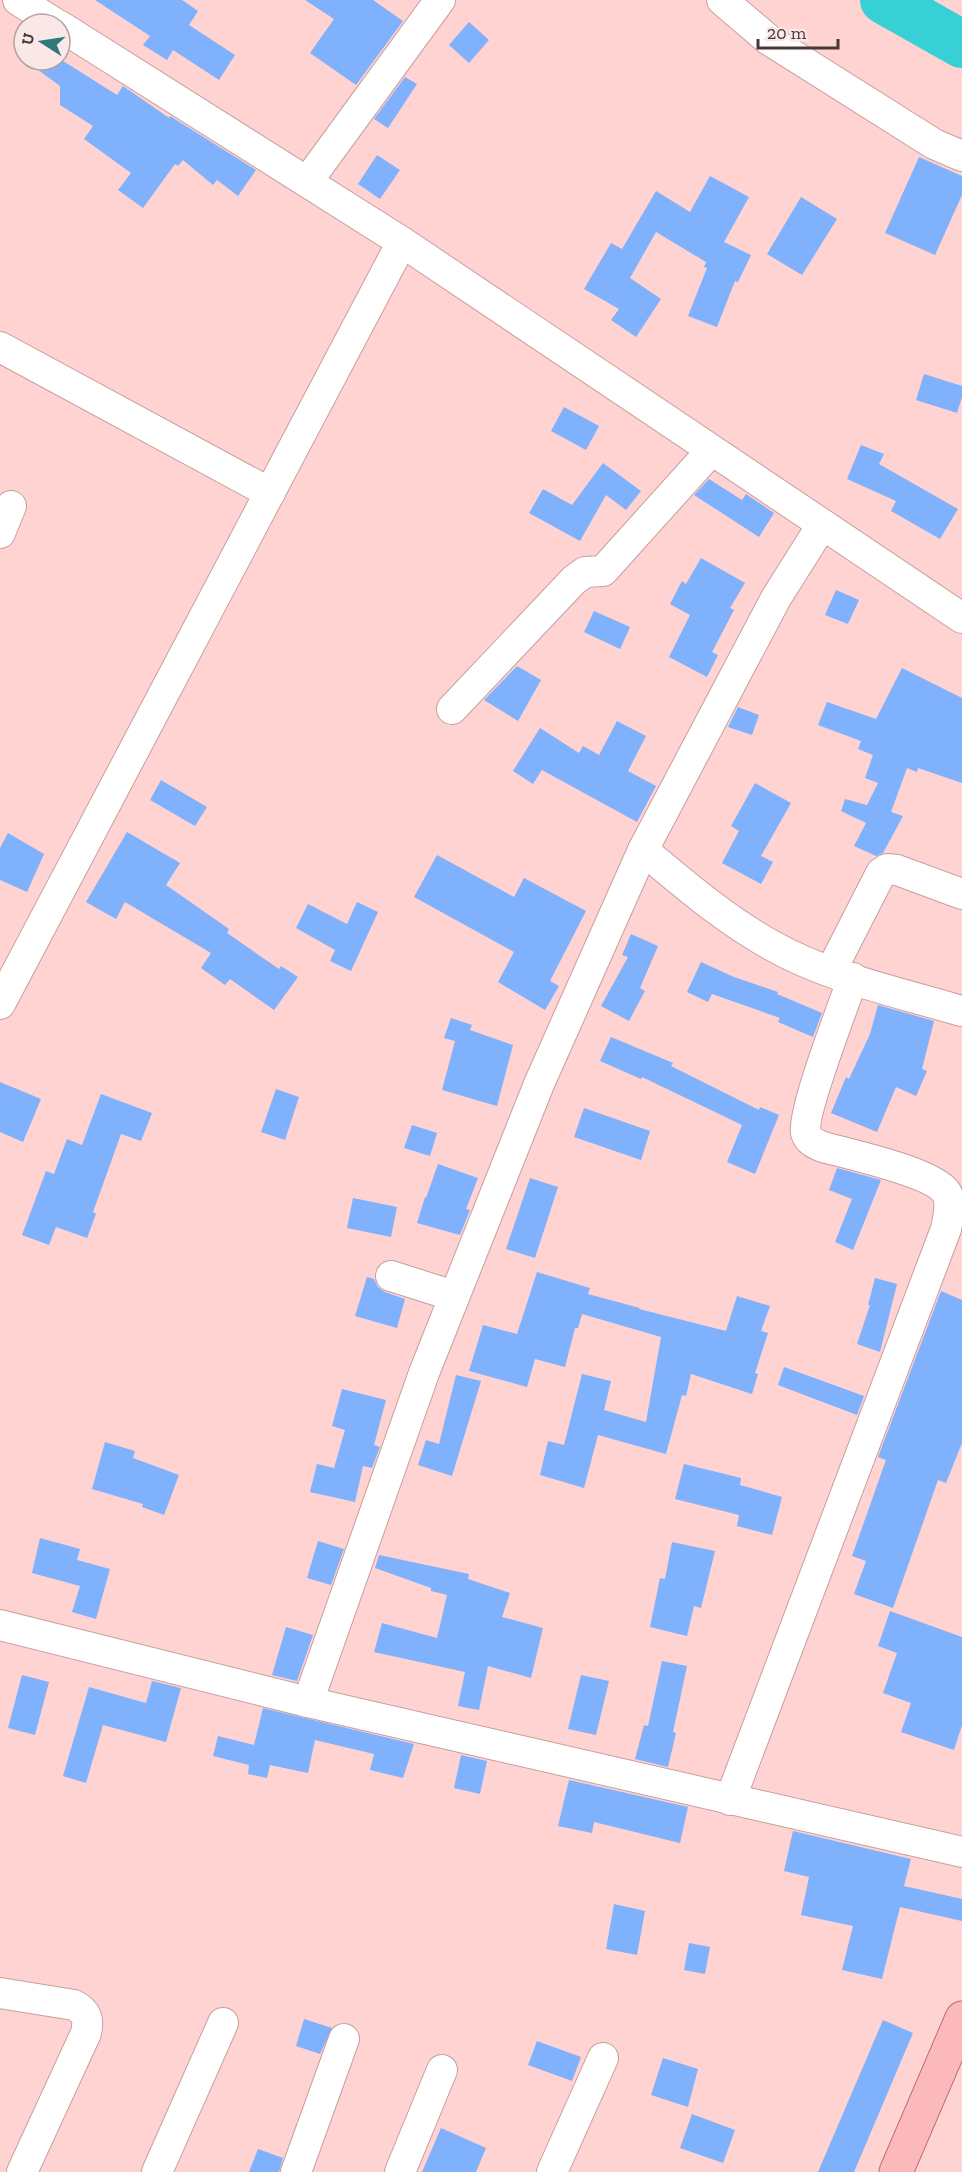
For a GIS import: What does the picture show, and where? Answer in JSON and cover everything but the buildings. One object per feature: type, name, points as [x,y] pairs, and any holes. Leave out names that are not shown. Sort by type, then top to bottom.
[{"type":"main road","points":[[896,2172],[962,2018]]},
{"type":"street","points":[[18,0],[37,12]]},
{"type":"street","points":[[307,182],[440,0]]},
{"type":"street","points":[[722,0],[769,40],[934,144],[962,156]]},
{"type":"street","points":[[72,34],[402,242],[962,618]]},
{"type":"street","points":[[0,1004],[402,242]]},
{"type":"street","points":[[0,347],[270,493]]},
{"type":"street","points":[[452,709],[574,580],[585,572],[603,571],[711,451]]},
{"type":"street","points":[[0,533],[12,506]]},
{"type":"street","points":[[308,1702],[424,1373],[539,1084],[643,850],[776,597],[822,525]]},
{"type":"street","points":[[643,850],[708,903],[773,946],[842,975],[961,1011]]},
{"type":"street","points":[[730,1800],[946,1229],[950,1206],[946,1192],[926,1177],[823,1147],[812,1142],[806,1133],[808,1108],[842,975],[884,870],[897,870],[962,894]]},
{"type":"street","points":[[391,1276],[454,1296]]},
{"type":"street","points":[[0,1625],[308,1702],[962,1852]]},
{"type":"street","points":[[0,1993],[74,2004],[83,2010],[88,2021],[86,2033],[22,2172]]},
{"type":"street","points":[[157,2172],[223,2023]]},
{"type":"street","points":[[296,2172],[344,2039]]},
{"type":"street","points":[[552,2172],[603,2058]]},
{"type":"street","points":[[400,2172],[442,2070]]},
{"type":"waterway","points":[[884,0],[962,44]]}]
